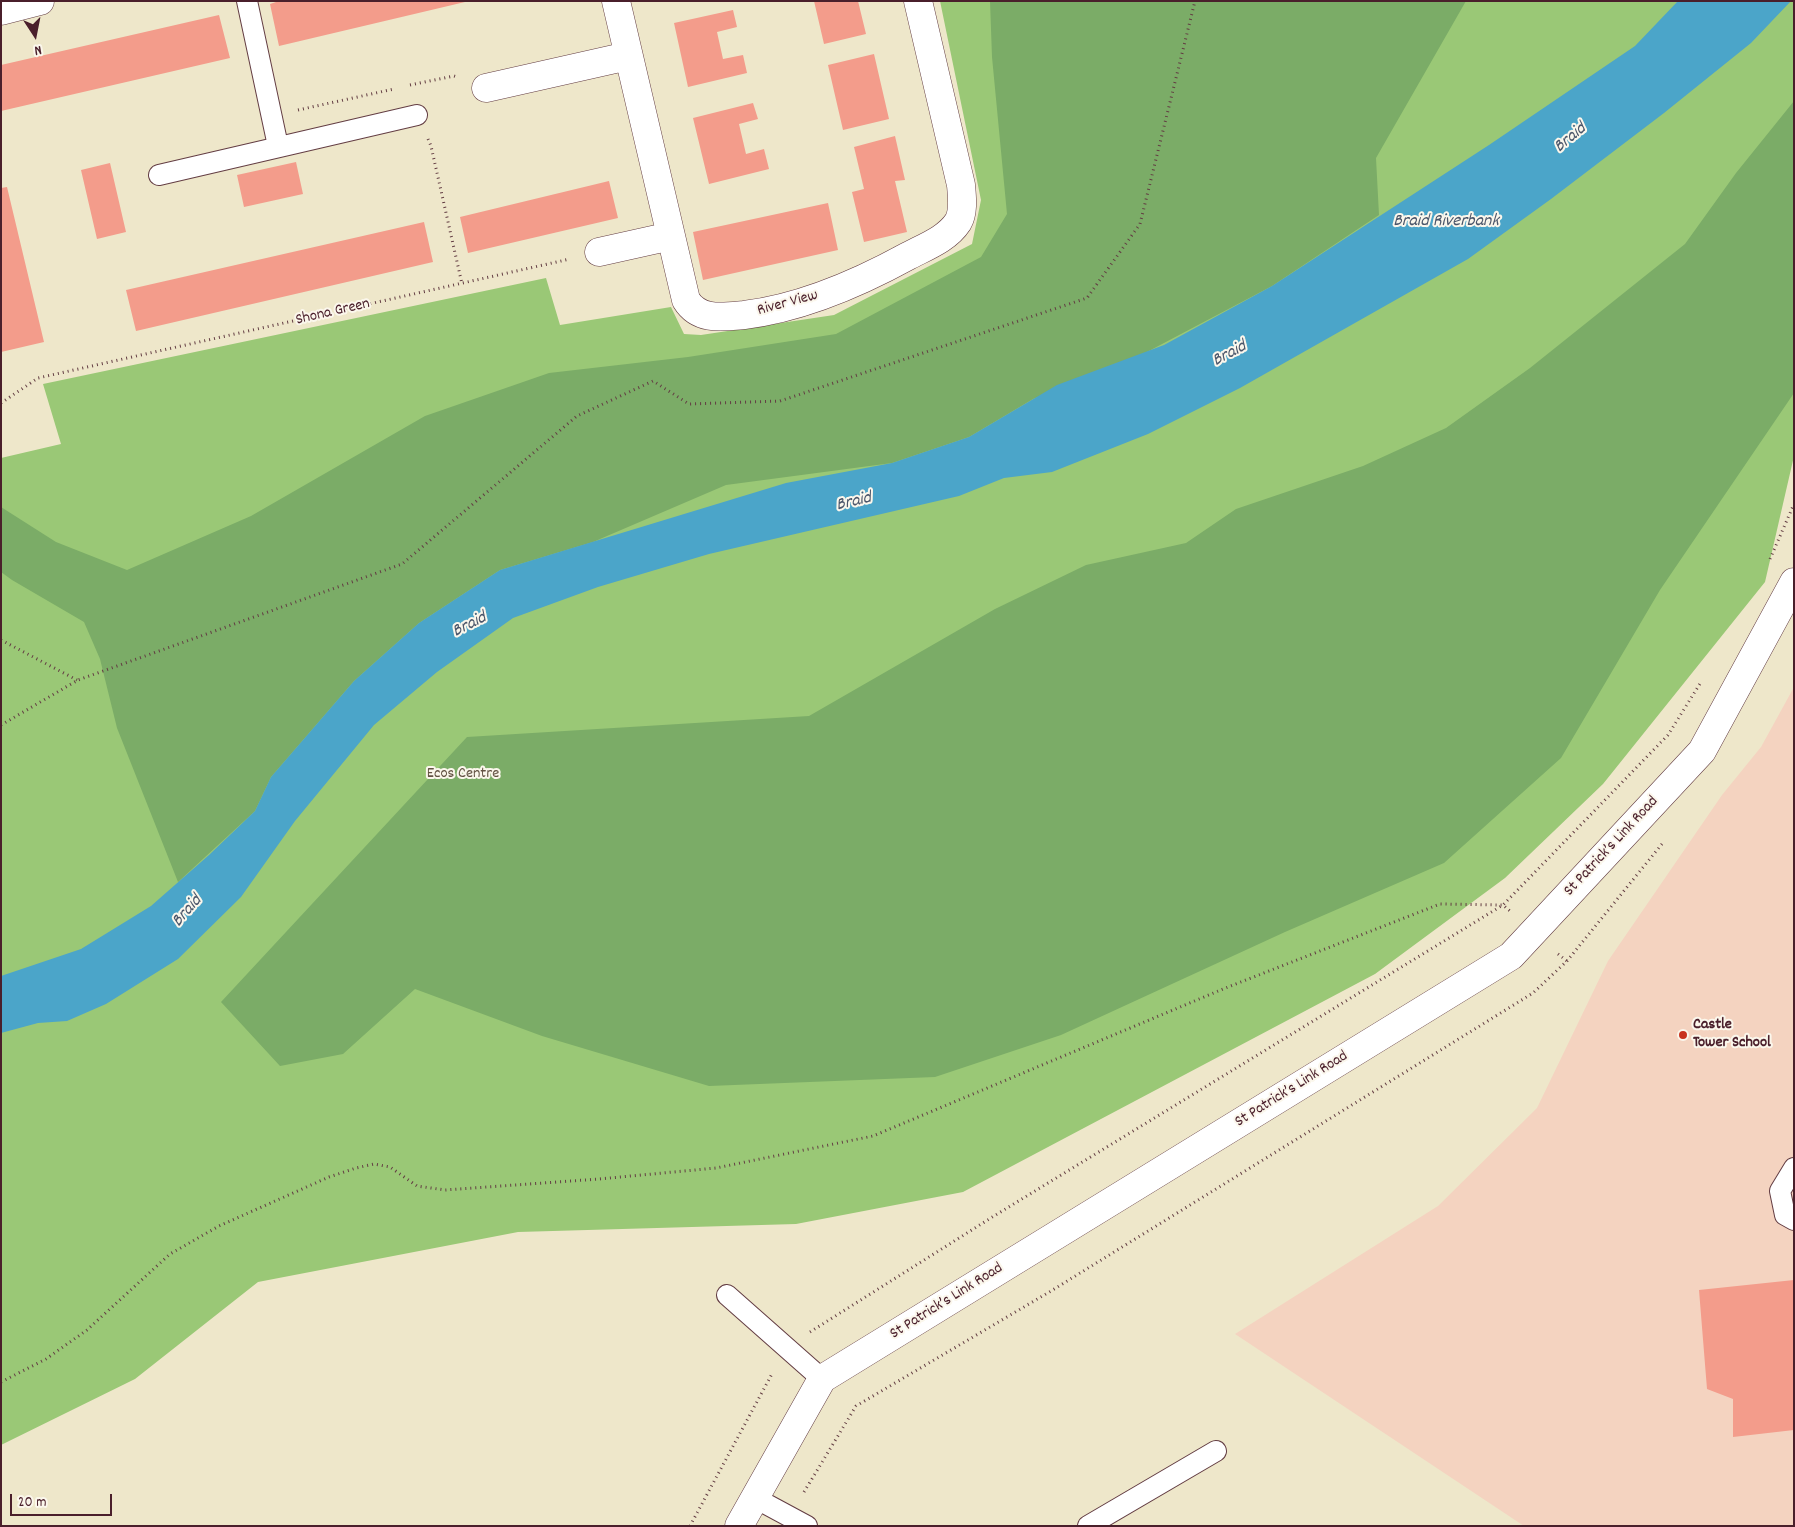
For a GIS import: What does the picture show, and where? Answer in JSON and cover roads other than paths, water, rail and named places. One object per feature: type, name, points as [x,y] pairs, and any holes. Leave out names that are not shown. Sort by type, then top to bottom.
[{"type":"street","points":[[1,11],[40,1]]},
{"type":"street","name":"River View","points":[[616,1],[686,300],[691,308],[700,314],[714,317],[764,313],[799,305],[872,275],[945,236],[959,221],[961,185],[918,1]]},
{"type":"street","points":[[486,88],[628,56]]},
{"type":"street","points":[[599,252],[671,236]]},
{"type":"street","name":"St Patrick’s Link Road","points":[[739,1526],[822,1379],[1511,956],[1702,751],[1793,588]]},
{"type":"lane","points":[[247,1],[278,146]]},
{"type":"lane","points":[[159,175],[417,115]]},
{"type":"lane","points":[[1794,1168],[1780,1191],[1785,1215],[1794,1220]]},
{"type":"lane","points":[[727,1295],[822,1379]]},
{"type":"lane","points":[[1088,1526],[1216,1451]]},
{"type":"lane","points":[[755,1498],[798,1521]]},
{"type":"water","name":"Braid Riverbank","points":[[1678,1],[1791,1],[1751,43],[1664,113],[1468,259],[1240,388],[1148,434],[1052,472],[1004,478],[959,496],[709,554],[598,587],[513,618],[437,672],[374,725],[295,821],[241,897],[178,959],[106,1004],[67,1021],[38,1023],[1,1033],[1,976],[81,949],[151,906],[255,811],[271,777],[354,681],[419,623],[500,570],[786,483],[892,463],[969,437],[1057,385],[1164,345],[1272,286],[1489,145],[1635,46]]},
{"type":"place","name":"Castle Tower School","points":[[1683,1035]]},
{"type":"water label","name":"Braid","points":[[1571,139]]},
{"type":"water label","name":"Braid","points":[[1230,355]]},
{"type":"water label","name":"Braid","points":[[854,503]]},
{"type":"water label","name":"Braid","points":[[470,626]]},
{"type":"water label","name":"Braid","points":[[188,912]]},
{"type":"park label","name":"Ecos Centre","points":[[463,775]]}]
